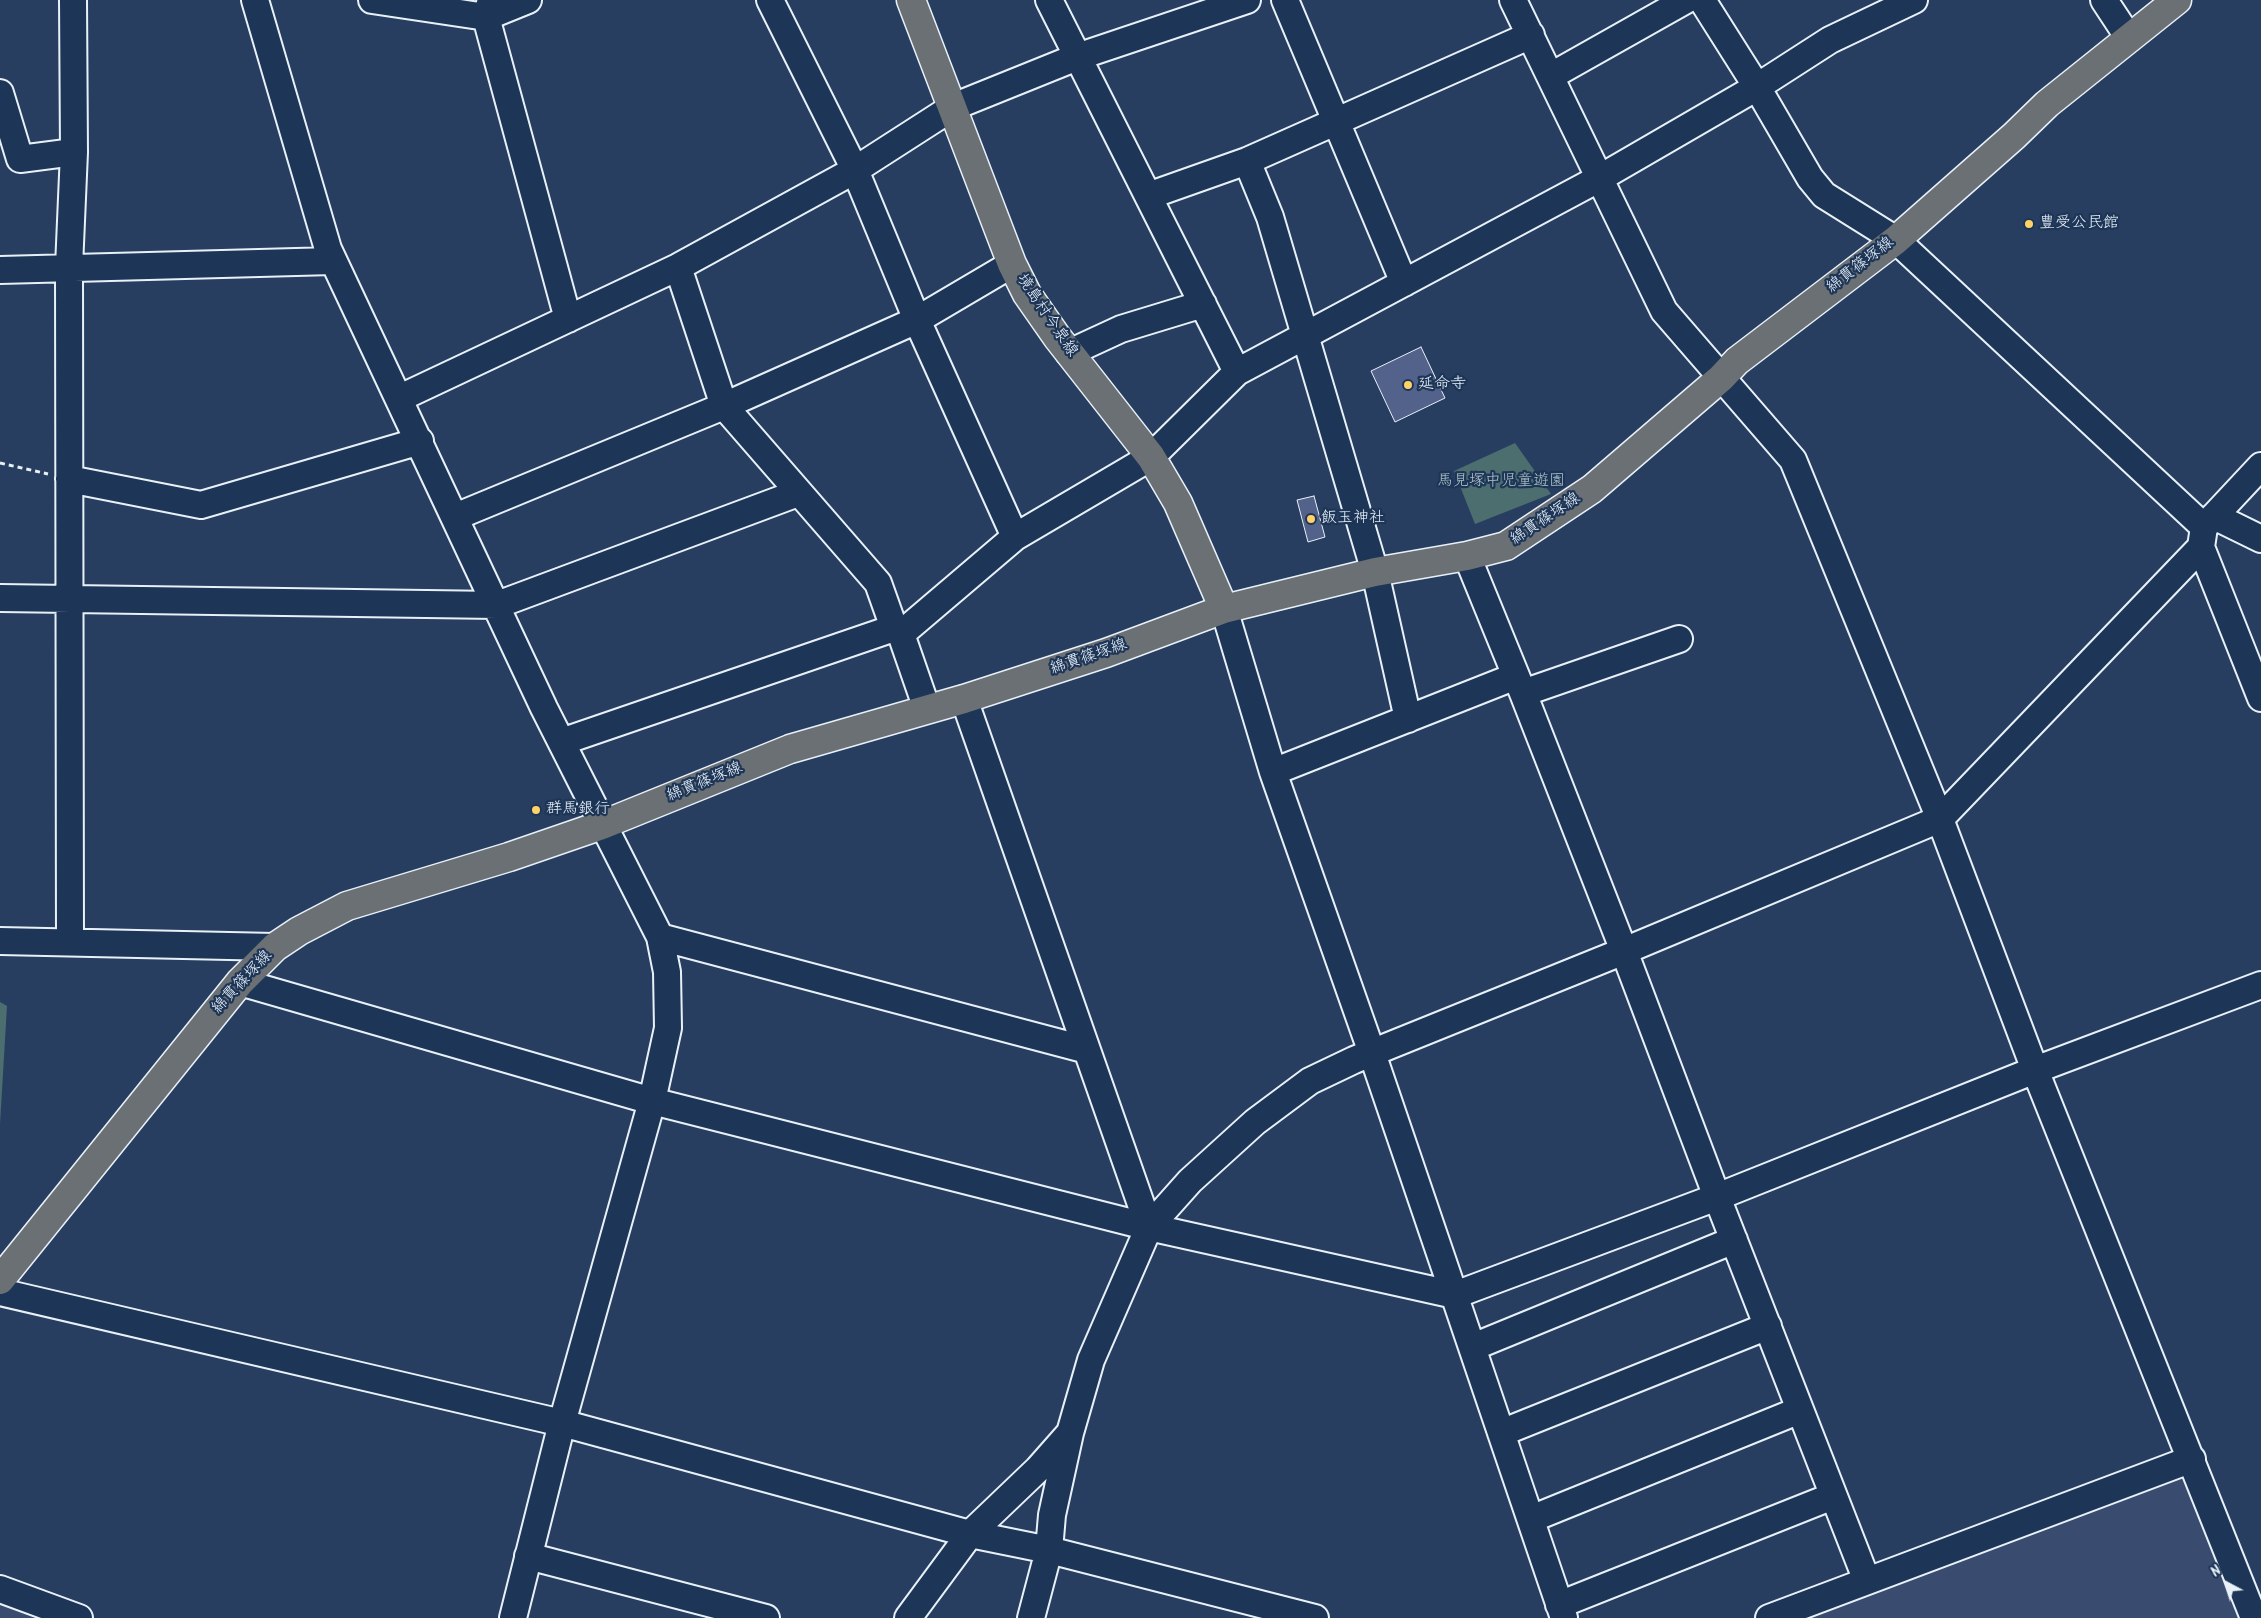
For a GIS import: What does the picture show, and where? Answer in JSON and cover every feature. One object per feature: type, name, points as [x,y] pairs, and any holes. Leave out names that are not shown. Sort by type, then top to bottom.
[{"type":"main road","name":"境島村今泉線","points":[[911,0],[1012,264],[1027,294],[1069,353],[1152,458],[1178,503],[1224,609]]},
{"type":"main road","name":"綿貫篠塚線","points":[[0,1280],[240,982],[276,947],[299,931],[347,906],[509,857],[602,825],[790,748],[964,699],[1106,653],[1224,609],[1375,572],[1467,556],[1506,546],[1592,489],[1721,378],[1737,361],[1896,240],[2014,136],[2047,104],[2177,0]]},
{"type":"street","points":[[70,942],[69,267],[74,152],[73,0]]},
{"type":"street","points":[[255,0],[331,255],[602,825],[660,937],[667,972],[668,1028],[652,1100],[562,1424],[513,1618]]},
{"type":"street","points":[[372,0],[488,8],[528,0]]},
{"type":"street","points":[[770,0],[855,170],[917,320],[1015,536]]},
{"type":"street","points":[[1048,0],[1237,372]]},
{"type":"street","points":[[400,398],[678,267],[855,170],[953,107],[1077,56],[1247,0]]},
{"type":"street","points":[[1285,0],[1404,283]]},
{"type":"street","points":[[1513,0],[1664,311],[1793,460],[1940,819],[2035,1070],[2254,1618]]},
{"type":"street","points":[[1551,76],[1686,0]]},
{"type":"street","points":[[1702,0],[1757,87],[1810,178],[1824,195],[1896,240],[2206,530],[2261,698]]},
{"type":"street","points":[[567,740],[897,631],[1015,536],[1152,458],[1237,372],[1600,178],[1757,87],[1830,40],[1914,0]]},
{"type":"street","points":[[2104,0],[2129,38]]},
{"type":"street","points":[[488,8],[568,319]]},
{"type":"street","points":[[1148,196],[1247,160],[1531,35]]},
{"type":"street","points":[[0,92],[20,159],[74,152]]},
{"type":"street","points":[[1247,160],[1270,217],[1375,572],[1408,719]]},
{"type":"street","points":[[0,270],[331,255]]},
{"type":"street","points":[[455,517],[724,406],[917,320],[1012,264]]},
{"type":"street","points":[[678,267],[724,406],[878,583],[927,709]]},
{"type":"street","points":[[1069,353],[1121,329],[1203,304]]},
{"type":"street","points":[[69,479],[200,505],[420,441]]},
{"type":"street","points":[[1031,1618],[1049,1550],[1052,1515],[1070,1433],[1091,1360],[1149,1227],[1190,1181],[1255,1122],[1310,1081],[1372,1053],[1624,951],[1940,819],[2206,530],[2261,466]]},
{"type":"street","points":[[0,598],[70,597],[497,605],[798,493]]},
{"type":"street","points":[[2206,530],[2261,539]]},
{"type":"street","points":[[1467,556],[1624,951],[1717,1197],[1867,1581]]},
{"type":"street","points":[[1224,609],[1273,772],[1372,1053],[1562,1611],[1833,1496]]},
{"type":"street","points":[[1273,772],[1408,719],[1519,684],[1679,639]]},
{"type":"street","points":[[964,699],[1149,1227]]},
{"type":"street","points":[[660,937],[1087,1050]]},
{"type":"street","points":[[0,941],[276,947]]},
{"type":"street","points":[[240,982],[652,1100],[1149,1227],[1455,1295],[1717,1197],[2035,1070],[2261,985]]},
{"type":"street","points":[[1473,1347],[1734,1240]]},
{"type":"street","points":[[0,1292],[562,1424],[970,1534],[1049,1550],[1315,1618]]},
{"type":"street","points":[[1501,1432],[1768,1326]]},
{"type":"street","points":[[1531,1519],[1800,1410]]},
{"type":"street","points":[[908,1618],[970,1534],[1038,1470],[1070,1433]]},
{"type":"street","points":[[1769,1618],[2192,1459]]},
{"type":"street","points":[[528,1556],[766,1618]]},
{"type":"street","points":[[0,1589],[79,1618]]},
{"type":"path","points":[[0,463],[69,479]]},
{"type":"shaded area","points":[[2183,1473],[2240,1618],[1801,1618]]},
{"type":"shaded area","points":[[0,1598],[52,1618],[0,1618]]},
{"type":"green space","name":"馬見塚中児童遊園","points":[[1515,443],[1551,494],[1475,524],[1454,471]]},
{"type":"green space","points":[[0,1002],[7,1006],[0,1124]]},
{"type":"building","name":"延命寺","points":[[1421,347],[1445,398],[1395,422],[1371,371]]},
{"type":"building","name":"飯玉神社","points":[[1314,496],[1325,537],[1308,542],[1297,500]]},
{"type":"place","name":"豊受公民館","points":[[2029,224]]},
{"type":"place","name":"延命寺","points":[[1408,385]]},
{"type":"place","name":"飯玉神社","points":[[1311,519]]},
{"type":"place","name":"群馬銀行","points":[[536,810]]}]
